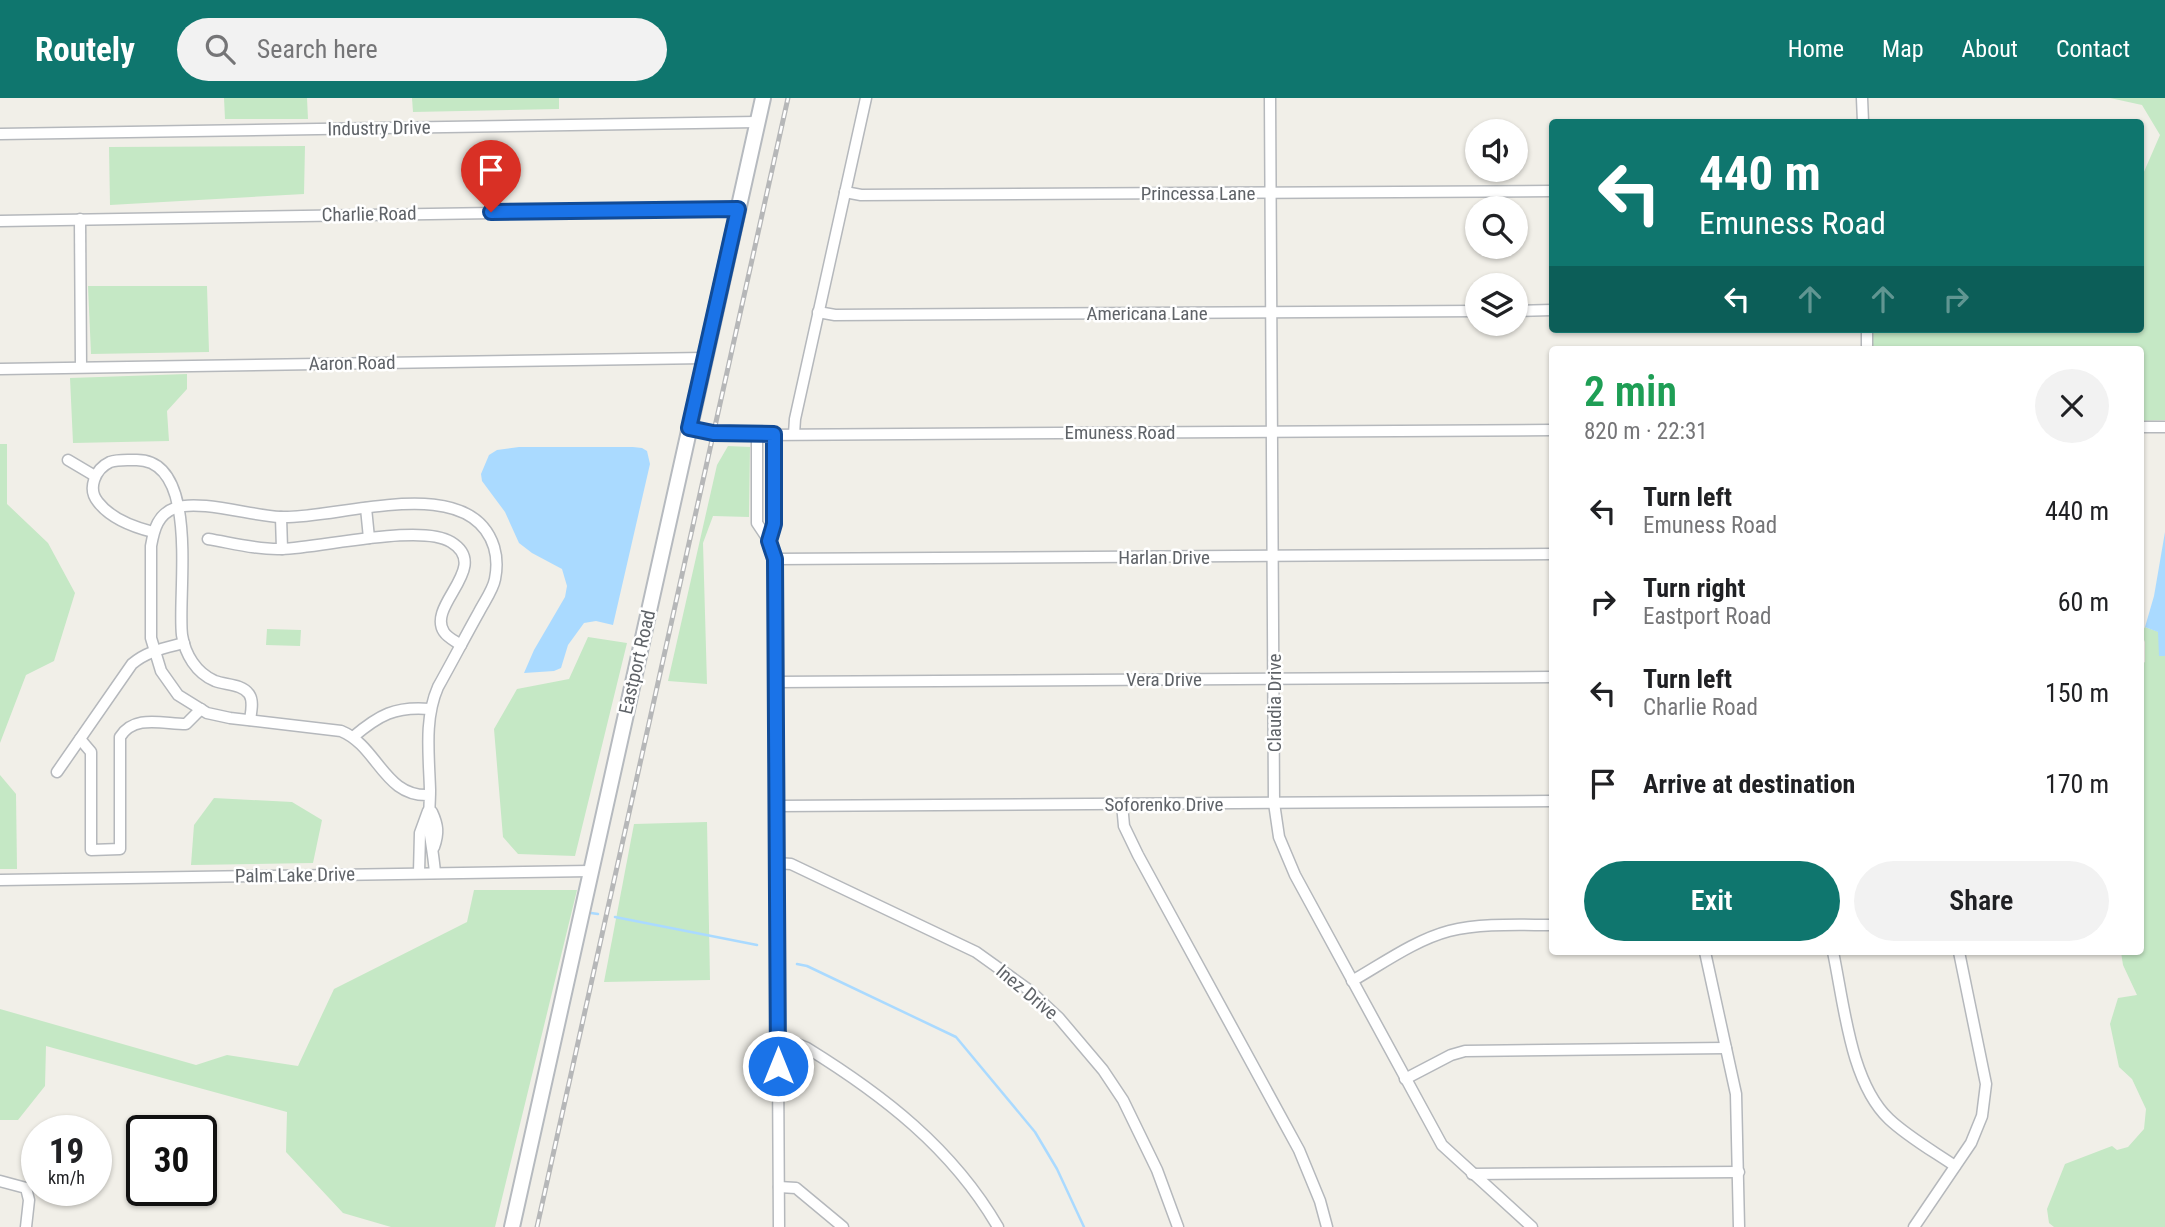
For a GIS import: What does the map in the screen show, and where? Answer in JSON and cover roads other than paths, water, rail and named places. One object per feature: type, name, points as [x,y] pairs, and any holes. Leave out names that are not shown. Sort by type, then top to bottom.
[{"type":"street","name":"Eastport Road","points":[[512,1227],[763,98]]},
{"type":"street","points":[[794,434],[795,419],[866,98]]},
{"type":"street","name":"Claudia Drive","points":[[1270,98],[1274,803],[1279,837],[1352,981],[1442,1145],[1532,1227]]},
{"type":"street","points":[[1863,98],[1863,119]]},
{"type":"street","name":"Industry Drive","points":[[0,134],[757,122]]},
{"type":"street","name":"Princessa Lane","points":[[845,192],[861,195],[1549,191]]},
{"type":"street","name":"Charlie Road","points":[[0,221],[738,209]]},
{"type":"street","points":[[80,219],[81,367]]},
{"type":"street","points":[[1528,311],[1549,310]]},
{"type":"street","name":"Americana Lane","points":[[818,312],[835,315],[1465,311]]},
{"type":"street","name":"Aaron Road","points":[[0,369],[705,358]]},
{"type":"street","points":[[2144,426],[2165,427]]},
{"type":"street","name":"Emuness Road","points":[[689,428],[713,433],[757,435],[1549,430]]},
{"type":"street","points":[[769,541],[774,524],[774,434]]},
{"type":"street","points":[[757,435],[757,523],[769,541],[775,559],[779,1227]]},
{"type":"street","points":[[68,460],[95,477]]},
{"type":"street","points":[[153,532],[124,523],[99,505],[92,491],[95,477],[102,468],[117,460],[144,460],[155,463],[169,480],[182,519],[181,611],[184,643],[192,661],[207,677],[242,688],[248,693],[251,698],[250,720]]},
{"type":"street","points":[[430,795],[402,790],[391,782],[353,737],[341,731],[207,713],[178,695],[169,685],[150,638],[153,532],[163,515],[179,506],[193,505],[281,517],[414,503],[468,514],[484,528],[496,555],[494,583],[438,687],[430,709],[430,795],[430,807],[437,824],[438,836],[434,848],[435,873]]},
{"type":"street","points":[[366,508],[369,538]]},
{"type":"street","points":[[281,517],[282,549]]},
{"type":"street","points":[[208,539],[282,549],[369,538],[438,536],[451,541],[462,554],[464,569],[443,610],[441,623],[446,635],[461,645]]},
{"type":"street","name":"Harlan Drive","points":[[775,559],[1549,554]]},
{"type":"street","points":[[57,772],[132,664],[153,651],[184,643]]},
{"type":"street","name":"Vera Drive","points":[[776,682],[1549,677]]},
{"type":"street","points":[[80,739],[92,752],[91,850],[120,849],[120,737],[132,724],[142,722],[186,724],[201,709]]},
{"type":"street","points":[[353,737],[383,715],[400,709],[430,709]]},
{"type":"street","name":"Soforenko Drive","points":[[776,806],[1549,801]]},
{"type":"street","points":[[1122,804],[1124,826],[1138,855],[1299,1150],[1320,1201],[1327,1227]]},
{"type":"street","points":[[419,873],[419,833],[430,807]]},
{"type":"street","name":"Inez Drive","points":[[776,863],[791,864],[947,937],[976,952],[1029,990],[1080,1041],[1123,1100],[1157,1170],[1178,1227]]},
{"type":"street","name":"Palm Lake Drive","points":[[0,880],[591,871]]},
{"type":"street","points":[[1352,981],[1447,932],[1489,925],[1549,925]]},
{"type":"street","points":[[1706,955],[1736,1094],[1739,1227]]},
{"type":"street","points":[[1834,955],[1857,1063],[1870,1094],[1889,1119],[1955,1166]]},
{"type":"street","points":[[1914,1227],[1978,1129],[1986,1100],[1986,1084],[1960,955]]},
{"type":"street","points":[[778,1041],[807,1048],[859,1080],[902,1113],[947,1158],[998,1227]]},
{"type":"street","points":[[1405,1079],[1451,1055],[1465,1051],[1727,1048]]},
{"type":"street","points":[[1472,1174],[1739,1172]]},
{"type":"street","points":[[0,1181],[26,1188],[29,1200],[26,1227]]},
{"type":"street","points":[[779,1187],[796,1188],[842,1227]]},
{"type":"water","points":[[519,447],[642,448],[647,451],[650,464],[613,625],[596,621],[584,623],[568,645],[561,668],[554,671],[524,673],[534,650],[565,597],[567,586],[562,569],[519,543],[505,512],[482,481],[481,474],[489,455],[497,450]]},
{"type":"water","points":[[2165,532],[2165,656],[2159,656],[2158,632],[2145,627],[2154,596]]},
{"type":"waterway","points":[[591,913],[598,914]]},
{"type":"waterway","points":[[615,917],[757,945]]},
{"type":"waterway","points":[[797,964],[807,966],[956,1037],[1035,1132],[1057,1169],[1084,1227]]},
{"type":"railway","points":[[537,1227],[788,98]]}]
